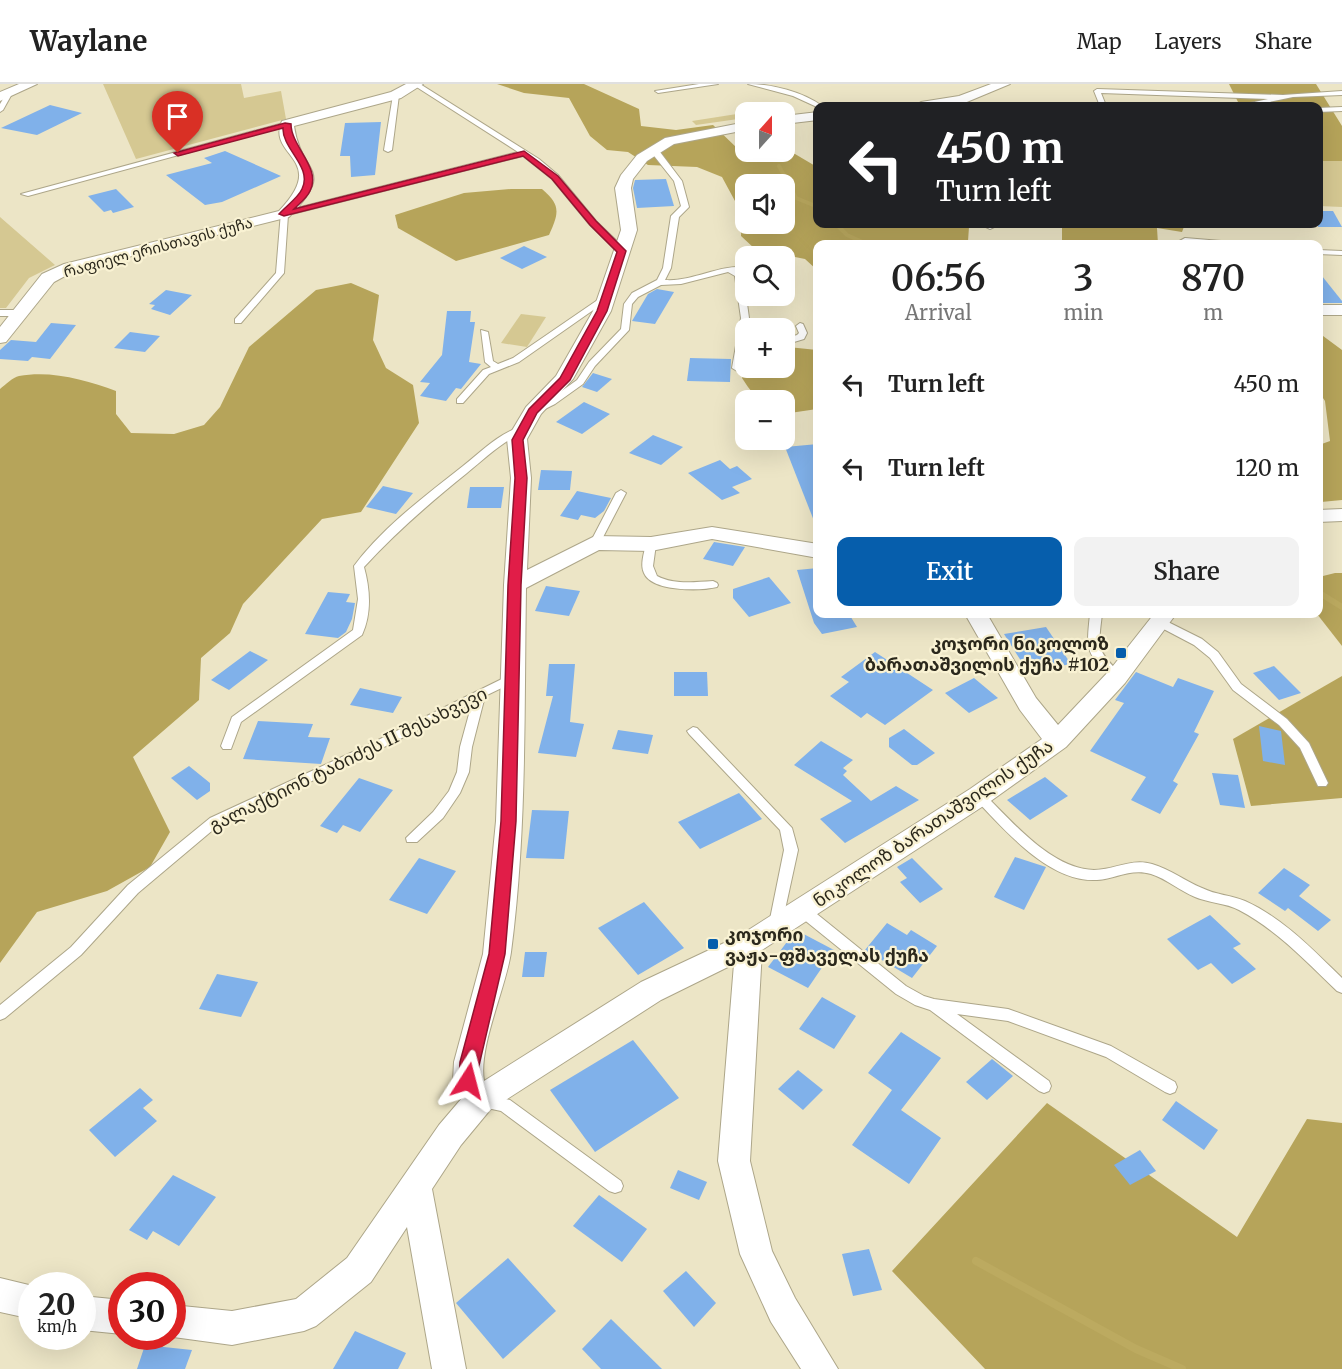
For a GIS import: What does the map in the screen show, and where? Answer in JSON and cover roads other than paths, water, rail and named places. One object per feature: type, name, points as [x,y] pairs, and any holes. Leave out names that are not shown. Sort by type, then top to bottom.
[{"type":"street","points":[[5,95],[30,84]]},
{"type":"street","points":[[948,102],[962,100],[1003,84]]},
{"type":"street","points":[[284,214],[306,191],[308,181],[305,165],[287,135],[287,124],[396,95],[416,85]]},
{"type":"street","points":[[795,119],[813,117]]},
{"type":"street","points":[[479,1100],[468,1081],[469,1062],[497,954],[509,821],[515,585],[521,478],[517,440],[520,430],[533,411],[564,380],[602,311],[629,230],[623,188],[626,178],[642,158],[670,141],[735,128]]},
{"type":"street","name":"რაფიელ ერისთავის ქუჩა","points":[[0,338],[48,278],[70,267],[284,214]]},
{"type":"street","points":[[1323,310],[1342,310]]},
{"type":"street","points":[[1323,516],[1342,515]]},
{"type":"street","points":[[515,585],[595,543],[651,544],[712,533],[813,550]]},
{"type":"street","points":[[978,618],[1028,704],[1057,741]]},
{"type":"street","name":"ნიკოლოზ ბარათაშვილის ქუჩა","points":[[186,1323],[232,1328],[304,1314],[358,1270],[450,1135],[479,1100],[651,991],[749,944],[776,924],[802,910],[979,796],[1057,741],[1117,676],[1162,618]]},
{"type":"street","points":[[749,944],[734,1161],[756,1254],[783,1310],[821,1369]]},
{"type":"street","points":[[416,1187],[449,1369]]},
{"type":"street","points":[[0,1295],[18,1299]]},
{"type":"lane","points":[[658,91],[715,84]]},
{"type":"lane","points":[[751,84],[795,95],[813,103]]},
{"type":"lane","points":[[416,85],[524,153],[555,177],[593,223],[622,251]]},
{"type":"lane","points":[[1101,102],[1096,91],[1283,97],[1342,93]]},
{"type":"lane","points":[[0,110],[5,95]]},
{"type":"lane","points":[[388,150],[396,95]]},
{"type":"lane","points":[[1261,102],[1283,97]]},
{"type":"lane","points":[[1323,110],[1342,109]]},
{"type":"lane","points":[[25,194],[287,124]]},
{"type":"lane","points":[[533,411],[552,402],[580,382],[598,358],[625,330],[628,304],[635,295],[660,282],[667,268],[675,216],[686,207],[678,181],[654,150]]},
{"type":"lane","points":[[238,321],[280,273],[284,214],[524,153]]},
{"type":"lane","points":[[1323,252],[1342,253]]},
{"type":"lane","points":[[729,269],[739,275],[742,284],[745,318]]},
{"type":"lane","points":[[660,282],[671,284],[735,269]]},
{"type":"lane","points":[[460,400],[486,372],[516,360],[605,299]]},
{"type":"lane","points":[[0,312],[20,313]]},
{"type":"lane","points":[[795,339],[801,337],[803,333],[800,326]]},
{"type":"lane","points":[[484,332],[489,362],[497,367]]},
{"type":"lane","points":[[227,746],[236,720],[358,632],[365,612],[365,591],[359,566],[375,548],[442,485],[482,457],[497,440],[520,430]]},
{"type":"lane","points":[[595,543],[621,493]]},
{"type":"lane","points":[[651,544],[648,571],[652,579],[661,583],[713,585]]},
{"type":"lane","points":[[1096,618],[1093,644],[1098,658],[1117,676]]},
{"type":"lane","points":[[1162,618],[1214,655],[1237,687],[1283,722],[1305,746],[1322,783]]},
{"type":"lane","name":"გალაქტიონ ტაბიძეს II შესახვევი","points":[[0,1014],[76,951],[134,889],[215,821],[512,678]]},
{"type":"lane","points":[[412,838],[438,815],[454,793],[463,772],[466,747],[480,694]]},
{"type":"lane","points":[[693,731],[786,828],[791,850],[776,924]]},
{"type":"lane","points":[[979,796],[1024,839],[1060,867],[1081,874],[1097,875],[1131,866],[1155,870],[1205,896],[1241,905],[1283,931],[1342,987]]},
{"type":"lane","points":[[802,910],[901,990],[934,1005],[1044,1086]]},
{"type":"lane","points":[[934,1005],[1008,1015],[1111,1052],[1170,1087]]},
{"type":"lane","points":[[479,1100],[505,1105],[615,1186]]},
{"type":"waterway","points":[[779,166],[796,198],[813,205]]},
{"type":"waterway","points":[[840,228],[847,235],[858,240]]},
{"type":"waterway","points":[[1323,595],[1342,607]]},
{"type":"waterway","points":[[976,1261],[1136,1349],[1182,1369]]},
{"type":"place","name":"კოჯორი ნიკოლოზ ბარათაშვილის ქუჩა #102","points":[[1121,653]]},
{"type":"place","name":"კოჯორი ვაჟა-ფშაველას ქუჩა","points":[[713,944]]}]
